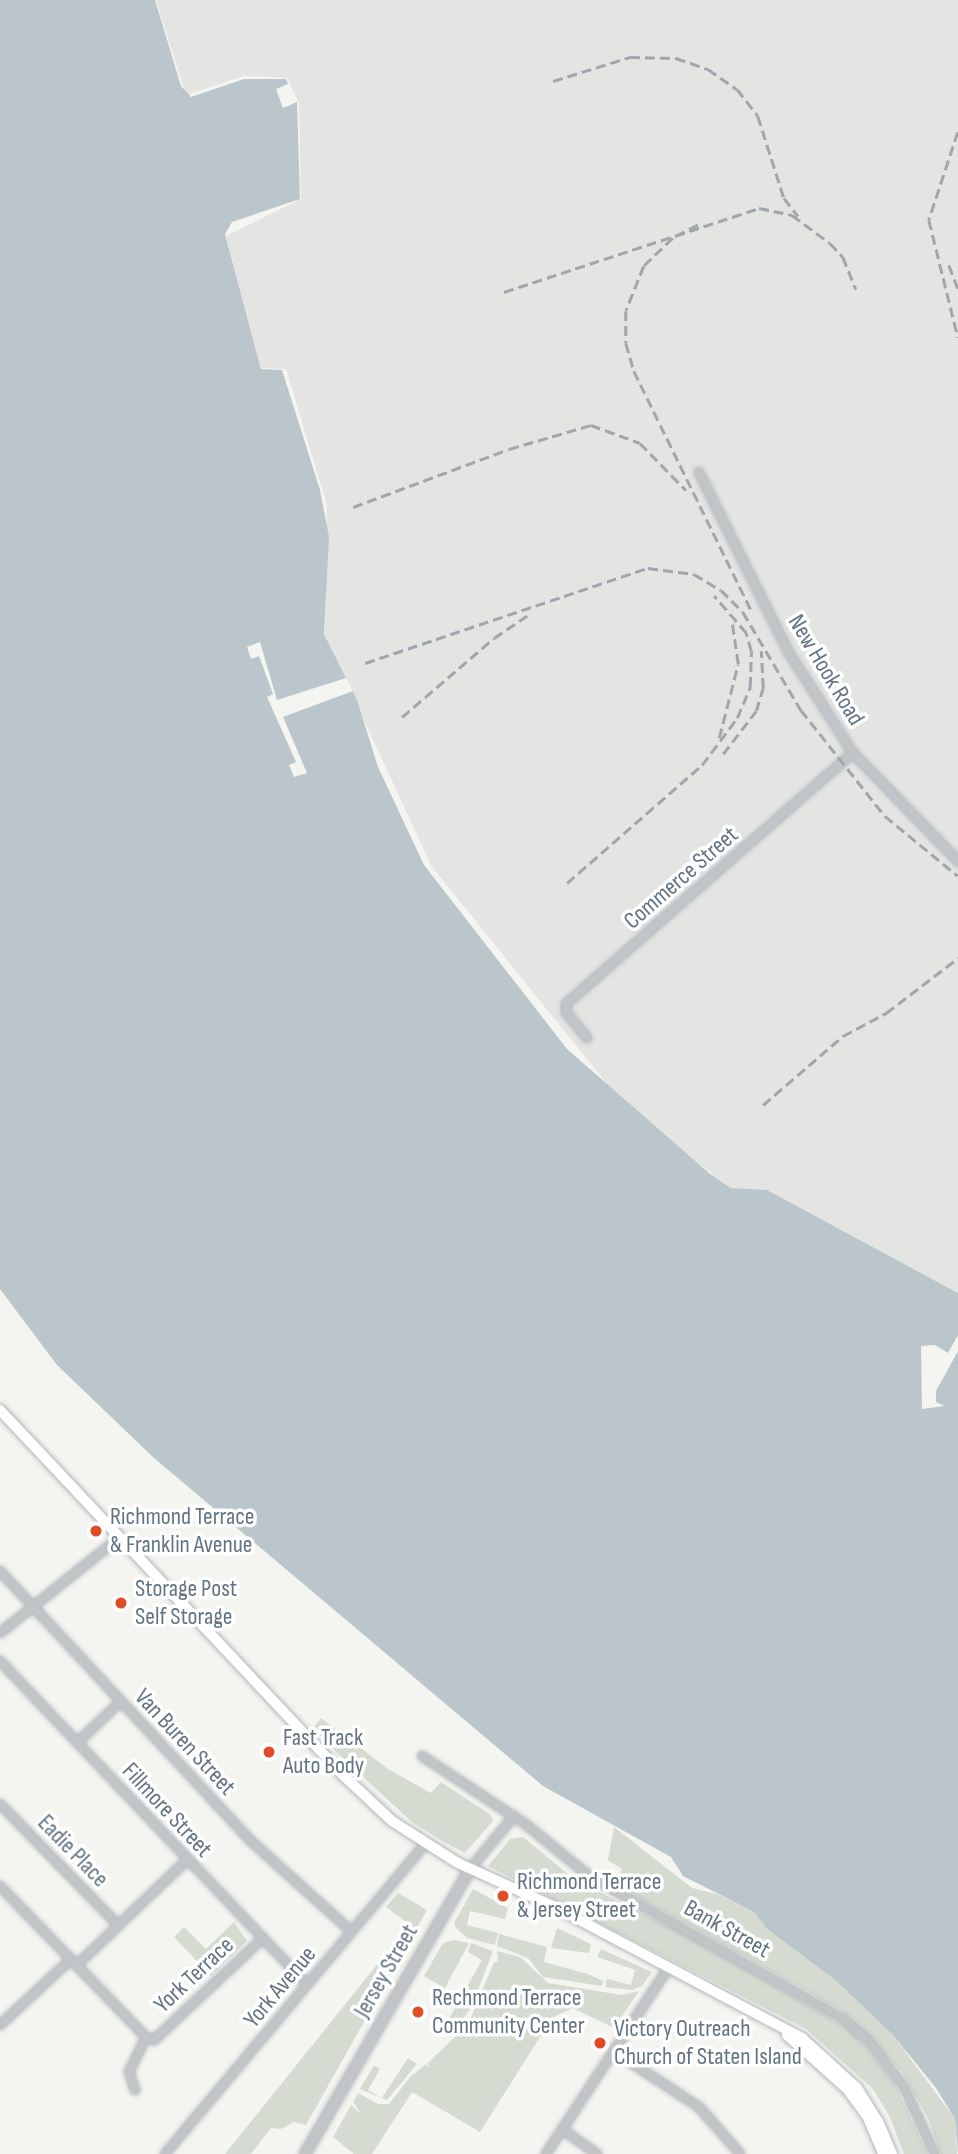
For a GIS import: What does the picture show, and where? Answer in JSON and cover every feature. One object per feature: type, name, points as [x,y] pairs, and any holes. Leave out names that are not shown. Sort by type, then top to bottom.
[{"type":"main road","points":[[0,1410],[356,1788],[425,1844],[470,1869],[535,1897],[802,2038],[843,2072],[874,2113],[892,2154]]},
{"type":"main road","points":[[768,2020],[848,2090],[868,2118],[883,2154]]},
{"type":"street","name":"New Hook Road","points":[[699,472],[789,653],[853,753],[958,861]]},
{"type":"street","name":"Commerce Street","points":[[587,1038],[566,1012],[566,1004],[853,753]]},
{"type":"street","points":[[0,1633],[119,1538]]},
{"type":"street","name":"Van Buren Street","points":[[0,1571],[252,1842],[351,1931]]},
{"type":"street","name":"Fillmore Street","points":[[0,1661],[307,1985]]},
{"type":"street","points":[[77,1743],[120,1702]]},
{"type":"street","name":"Bank Street","points":[[422,1756],[514,1816],[589,1876],[843,2019],[875,2049],[904,2087],[935,2154]]},
{"type":"street","name":"Eadie Place","points":[[0,1804],[118,1925]]},
{"type":"street","name":"Jersey Street","points":[[305,2154],[470,1869],[514,1816]]},
{"type":"street","name":"York Avenue","points":[[164,2154],[425,1844]]},
{"type":"street","points":[[0,2025],[118,1925],[187,1860]]},
{"type":"street","points":[[0,1886],[150,2038],[129,2072],[135,2090]]},
{"type":"street","name":"York Terrace","points":[[150,2038],[261,1939]]},
{"type":"street","points":[[545,2154],[668,1968]]},
{"type":"street","points":[[613,2051],[699,2108],[740,2154]]},
{"type":"street","points":[[562,2129],[597,2154]]},
{"type":"shaded area","points":[[0,0],[155,0],[181,86],[191,97],[244,79],[286,79],[288,84],[276,89],[283,108],[297,102],[300,199],[232,222],[225,234],[261,369],[282,370],[320,490],[329,537],[324,634],[357,700],[378,767],[424,865],[567,1049],[709,1173],[731,1188],[767,1190],[958,1293],[958,2154],[955,2119],[936,2088],[893,2035],[835,1980],[767,1929],[754,1912],[683,1876],[671,1857],[543,1786],[154,1458],[57,1365],[0,1289]]},
{"type":"shaded area","points":[[156,0],[958,0],[958,1293],[767,1190],[731,1188],[629,1111],[432,867],[325,636],[327,505],[286,369],[261,368],[226,236],[301,199],[299,104],[287,78],[244,76],[186,95]]},
{"type":"shaded area","points":[[321,1718],[388,1769],[431,1793],[441,1782],[491,1815],[493,1821],[465,1853],[444,1842],[412,1822],[336,1752],[313,1728]]},
{"type":"shaded area","points":[[614,1827],[692,1888],[717,1894],[754,1912],[767,1929],[835,1980],[893,2035],[955,2119],[957,2154],[941,2154],[927,2116],[902,2072],[842,2011],[615,1884],[622,1869],[608,1860]]},
{"type":"shaded area","points":[[523,1837],[575,1880],[700,1942],[853,2032],[894,2083],[928,2154],[904,2154],[889,2115],[872,2088],[806,2029],[488,1866],[510,1839]]},
{"type":"shaded area","points":[[473,1889],[508,1908],[505,1919],[470,1911],[467,1925],[498,1933],[495,1945],[467,1938],[454,1923]]},
{"type":"shaded area","points":[[398,1893],[427,1910],[306,2125],[294,2122],[281,2129],[271,2128],[251,2154],[225,2154],[392,1946],[406,1922],[386,1907]]},
{"type":"shaded area","points":[[234,1922],[247,1941],[211,1976],[174,1937],[184,1927],[206,1949]]},
{"type":"shaded area","points":[[557,1928],[591,1944],[589,1953],[551,1948]]},
{"type":"shaded area","points":[[499,1934],[547,1947],[544,1962],[588,1974],[603,1981],[602,1986],[543,1977],[528,1958],[497,1946]]},
{"type":"shaded area","points":[[454,1940],[469,1943],[445,1988],[424,1976],[443,1943]]},
{"type":"shaded area","points":[[471,1943],[493,1951],[471,2008],[450,2037],[441,2033],[482,1960],[468,1952]]},
{"type":"shaded area","points":[[601,1949],[652,1972],[642,1986],[632,1990],[605,1987],[607,1979],[631,1985],[635,1970],[597,1957]]},
{"type":"shaded area","points":[[497,1951],[520,1957],[548,1983],[622,1995],[639,1991],[614,2028],[573,2008],[538,2024],[545,2029],[480,2132],[412,2092],[372,2154],[354,2154],[333,2137],[351,2105],[362,2115],[353,2102],[358,2093],[378,2104],[389,2104],[411,2076],[426,2064],[429,2068],[428,2063],[462,2030],[465,2032],[494,1962],[498,1961]]},
{"type":"shaded area","points":[[408,2058],[417,2064],[387,2100],[382,2098]]},
{"type":"shaded area","points":[[374,2065],[380,2069],[368,2090],[382,2098],[360,2089]]},
{"type":"pier","points":[[260,642],[277,700],[346,678],[353,691],[283,717],[307,773],[294,777],[289,765],[296,762],[267,697],[273,694],[259,656],[251,659],[247,647]]},
{"type":"pier","points":[[958,1335],[958,1351],[936,1391],[936,1402],[944,1406],[922,1409],[921,1346],[935,1345],[948,1353]]},
{"type":"railway","points":[[553,81],[630,57],[676,58],[708,69],[737,89],[758,116],[784,198],[798,216]]},
{"type":"railway","points":[[958,132],[929,220],[958,337]]},
{"type":"railway","points":[[504,292],[759,208],[792,215],[830,243],[843,257],[856,289]]},
{"type":"railway","points":[[698,225],[673,238],[644,266],[626,311],[626,343],[634,371],[752,612]]},
{"type":"railway","points":[[949,265],[958,289]]},
{"type":"railway","points":[[353,507],[509,449],[591,425],[640,443],[686,490]]},
{"type":"railway","points":[[365,663],[648,568],[694,574],[721,590],[743,612],[801,710],[885,816],[958,876]]},
{"type":"railway","points":[[567,883],[702,765],[737,718],[750,687],[751,651],[746,633],[714,596]]},
{"type":"railway","points":[[402,717],[494,638],[527,616]]},
{"type":"railway","points":[[719,738],[738,664],[732,623]]},
{"type":"railway","points":[[723,754],[756,711],[763,688],[761,651]]},
{"type":"railway","points":[[763,1105],[843,1036],[886,1013],[958,958]]},
{"type":"place","name":"Richmond Terrace & Franklin Avenue","points":[[96,1531]]},
{"type":"place","name":"Storage Post Self Storage","points":[[121,1603]]},
{"type":"place","name":"Fast Track Auto Body","points":[[269,1752]]},
{"type":"place","name":"Richmond Terrace & Jersey Street","points":[[503,1896]]},
{"type":"place","name":"Rechmond Terrace Community Center","points":[[418,2012]]},
{"type":"place","name":"Victory Outreach Church of Staten Island","points":[[600,2043]]}]
